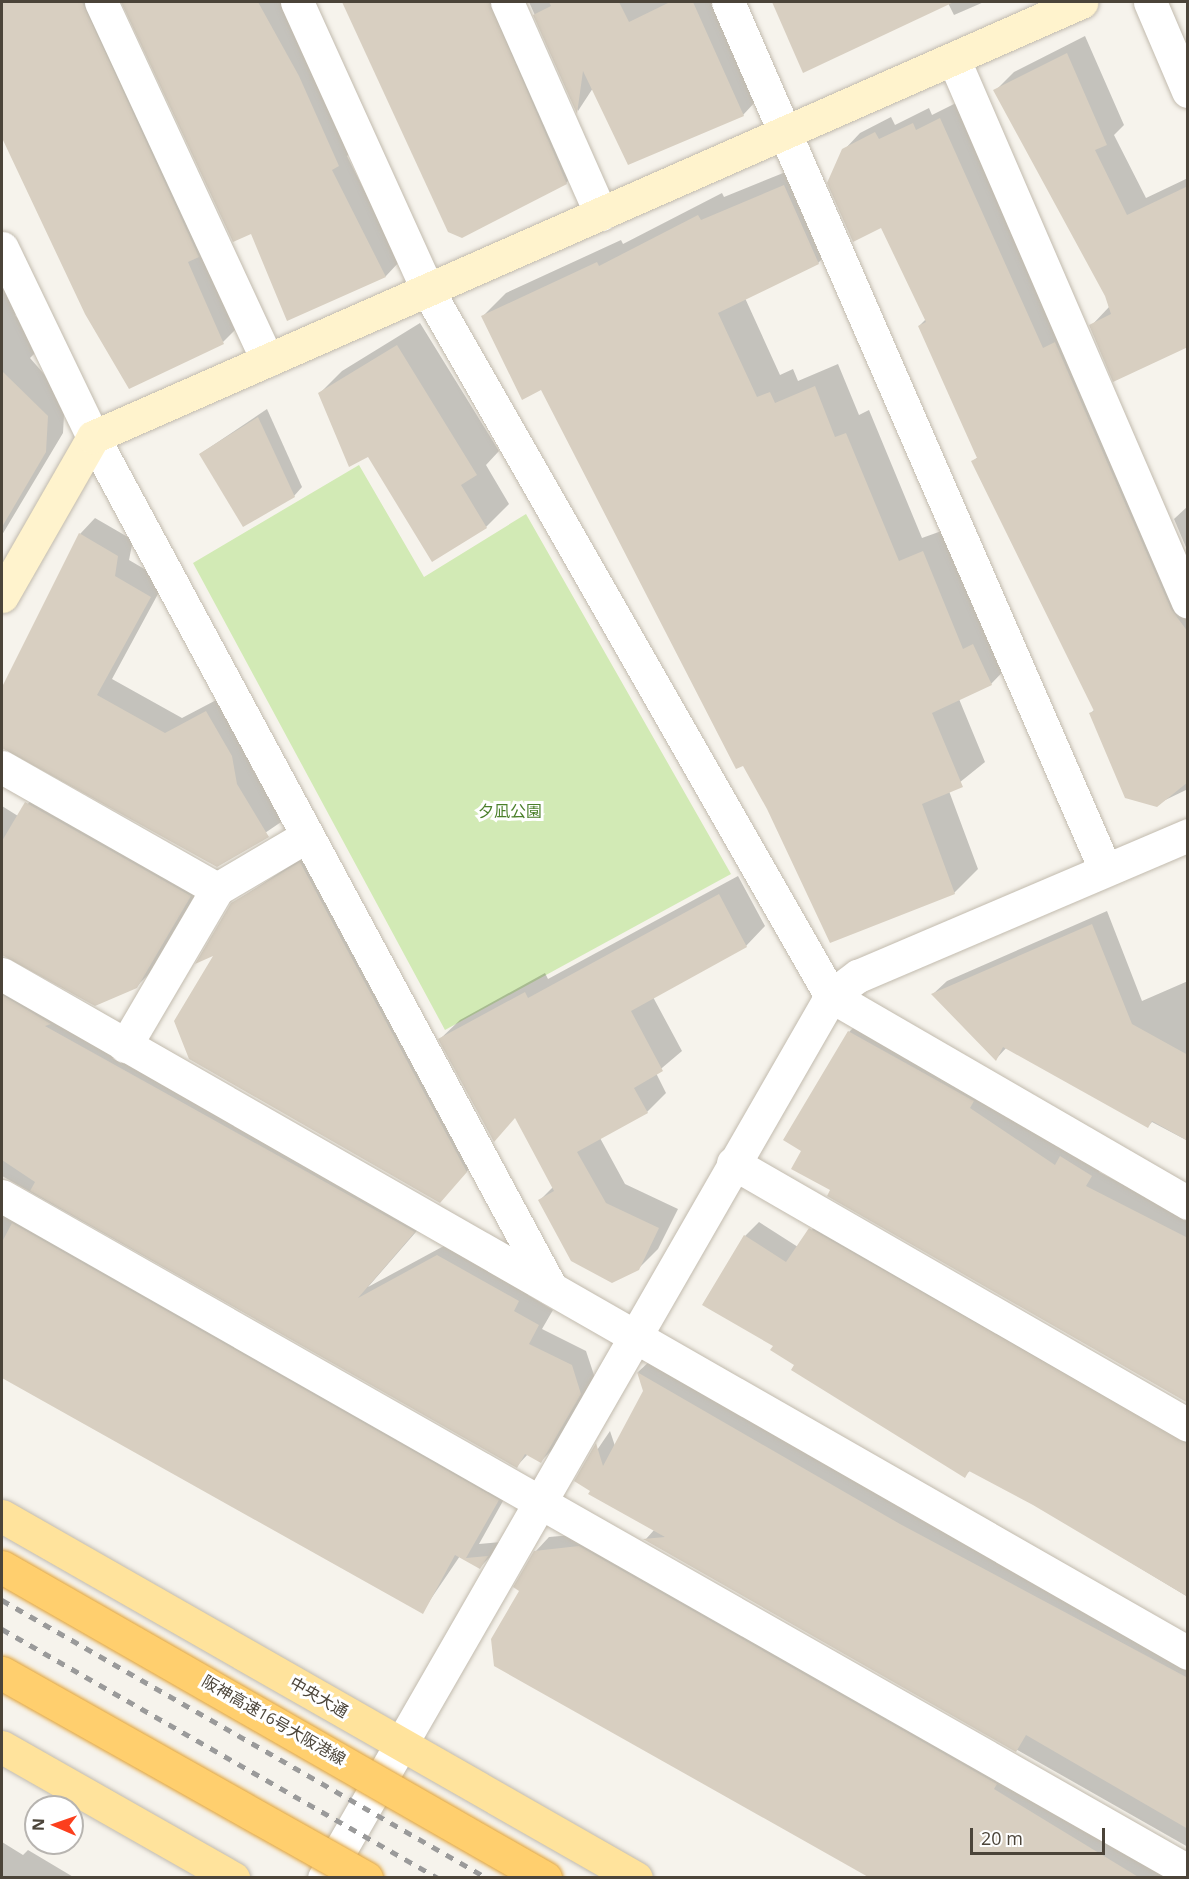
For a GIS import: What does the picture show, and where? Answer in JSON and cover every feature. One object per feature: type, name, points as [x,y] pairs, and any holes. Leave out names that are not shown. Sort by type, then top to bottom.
[{"type":"highway","name":"阪神高速16号大阪港線","points":[[2,1567],[545,1878]]},
{"type":"highway","points":[[2,1673],[366,1878]]},
{"type":"main road","name":"中央大通","points":[[2,1516],[636,1878]]},
{"type":"main road","points":[[2,1747],[233,1878]]},
{"type":"street","points":[[101,2],[267,360]]},
{"type":"street","points":[[297,2],[427,289],[831,996],[1188,1203]]},
{"type":"street","points":[[507,2],[601,214]]},
{"type":"street","points":[[728,2],[787,133],[1105,869]]},
{"type":"street","points":[[2,596],[93,437],[954,60],[1081,2]]},
{"type":"street","points":[[1150,2],[1188,91]]},
{"type":"street","points":[[954,60],[1188,602]]},
{"type":"street","points":[[2,248],[93,437],[551,1288]]},
{"type":"street","points":[[2,767],[217,889]]},
{"type":"street","points":[[324,1878],[633,1335],[831,996],[858,976],[1188,835]]},
{"type":"street","points":[[125,1046],[217,889],[307,836]]},
{"type":"street","points":[[2,974],[1188,1653]]},
{"type":"street","points":[[733,1163],[1188,1425]]},
{"type":"street","points":[[2,1196],[1188,1871]]},
{"type":"green space","name":"夕凪公園","points":[[359,465],[424,577],[526,514],[731,874],[445,1030],[193,563]]},
{"type":"building","points":[[2,2],[82,2],[199,257],[188,262],[224,344],[129,389],[85,314],[2,138]]},
{"type":"building","points":[[121,2],[258,2],[299,76],[339,166],[332,170],[386,277],[287,321],[251,234],[233,242]]},
{"type":"building","points":[[342,2],[489,2],[567,184],[462,238],[448,232]]},
{"type":"building","points":[[549,2],[619,2],[629,22],[670,2],[693,2],[744,116],[628,165],[583,71],[577,114],[533,15],[551,6]]},
{"type":"building","points":[[772,2],[954,2],[803,73]]},
{"type":"building","points":[[1067,53],[1107,145],[1095,150],[1127,215],[1188,186],[1188,347],[1113,382],[1089,325],[1111,314],[1105,296],[993,90]]},
{"type":"building","points":[[940,118],[1043,348],[1055,342],[1171,609],[1188,632],[1188,782],[1157,807],[1125,798],[1089,713],[1094,711],[971,461],[977,458],[918,326],[926,322],[881,228],[853,242],[827,183],[842,149],[875,132],[879,139],[913,123],[916,130]]},
{"type":"building","points":[[784,185],[819,264],[718,313],[757,397],[770,392],[775,403],[815,386],[835,437],[846,433],[899,561],[923,551],[963,649],[973,644],[992,685],[932,713],[963,787],[922,804],[955,894],[830,943],[767,809],[743,766],[736,769],[541,390],[522,400],[481,316],[597,262],[599,266],[698,215],[701,220]]},
{"type":"building","points":[[397,345],[477,475],[461,485],[487,528],[432,562],[368,457],[349,467],[318,393]]},
{"type":"building","points":[[2,371],[48,416],[46,452],[2,527]]},
{"type":"building","points":[[258,417],[295,497],[243,527],[199,454]]},
{"type":"building","points":[[79,533],[118,556],[115,576],[151,597],[97,695],[165,733],[206,711],[232,756],[237,784],[269,837],[217,867],[2,748],[2,687]]},
{"type":"building","points":[[25,802],[191,896],[137,988],[95,1006],[2,955],[2,841]]},
{"type":"building","points":[[300,862],[467,1172],[440,1203],[189,1059],[174,1021],[213,956],[195,964],[231,903]]},
{"type":"building","points":[[719,894],[747,947],[631,1011],[663,1071],[634,1088],[648,1113],[577,1152],[606,1203],[659,1228],[639,1270],[612,1283],[571,1261],[538,1200],[554,1191],[515,1118],[494,1142],[438,1039],[525,992],[528,998]]},
{"type":"building","points":[[1092,924],[1132,1024],[1188,1055],[1188,1141],[1152,1121],[1148,1128],[1003,1047],[996,1061],[931,994]]},
{"type":"building","points":[[2,995],[51,1024],[45,1026],[415,1232],[358,1298],[437,1255],[519,1301],[514,1311],[539,1325],[529,1344],[572,1365],[581,1394],[541,1463],[525,1454],[517,1468],[30,1191],[35,1182],[2,1160]]},
{"type":"building","points":[[848,1031],[974,1101],[970,1108],[1055,1165],[1060,1156],[1092,1176],[1086,1186],[1188,1238],[1188,1403],[827,1196],[830,1190],[791,1169],[801,1151],[783,1140]]},
{"type":"building","points":[[12,1223],[499,1500],[466,1558],[488,1556],[480,1569],[455,1555],[423,1614],[2,1378],[2,1242]]},
{"type":"building","points":[[809,1228],[1188,1444],[1188,1597],[1033,1505],[969,1471],[965,1478],[791,1370],[794,1365],[770,1350],[773,1346],[702,1305],[744,1235],[786,1262]]},
{"type":"building","points":[[637,1372],[900,1524],[1188,1678],[1188,1829],[1026,1735],[1016,1752],[643,1539],[665,1537],[588,1494],[590,1491],[574,1481],[596,1443],[603,1466],[643,1391]]},
{"type":"building","points":[[579,1546],[997,1784],[994,1789],[1140,1878],[870,1878],[494,1666],[491,1639],[519,1591],[513,1587],[534,1551]]},
{"type":"railway","points":[[2,1600],[487,1878]]},
{"type":"railway","points":[[2,1629],[438,1878]]}]
